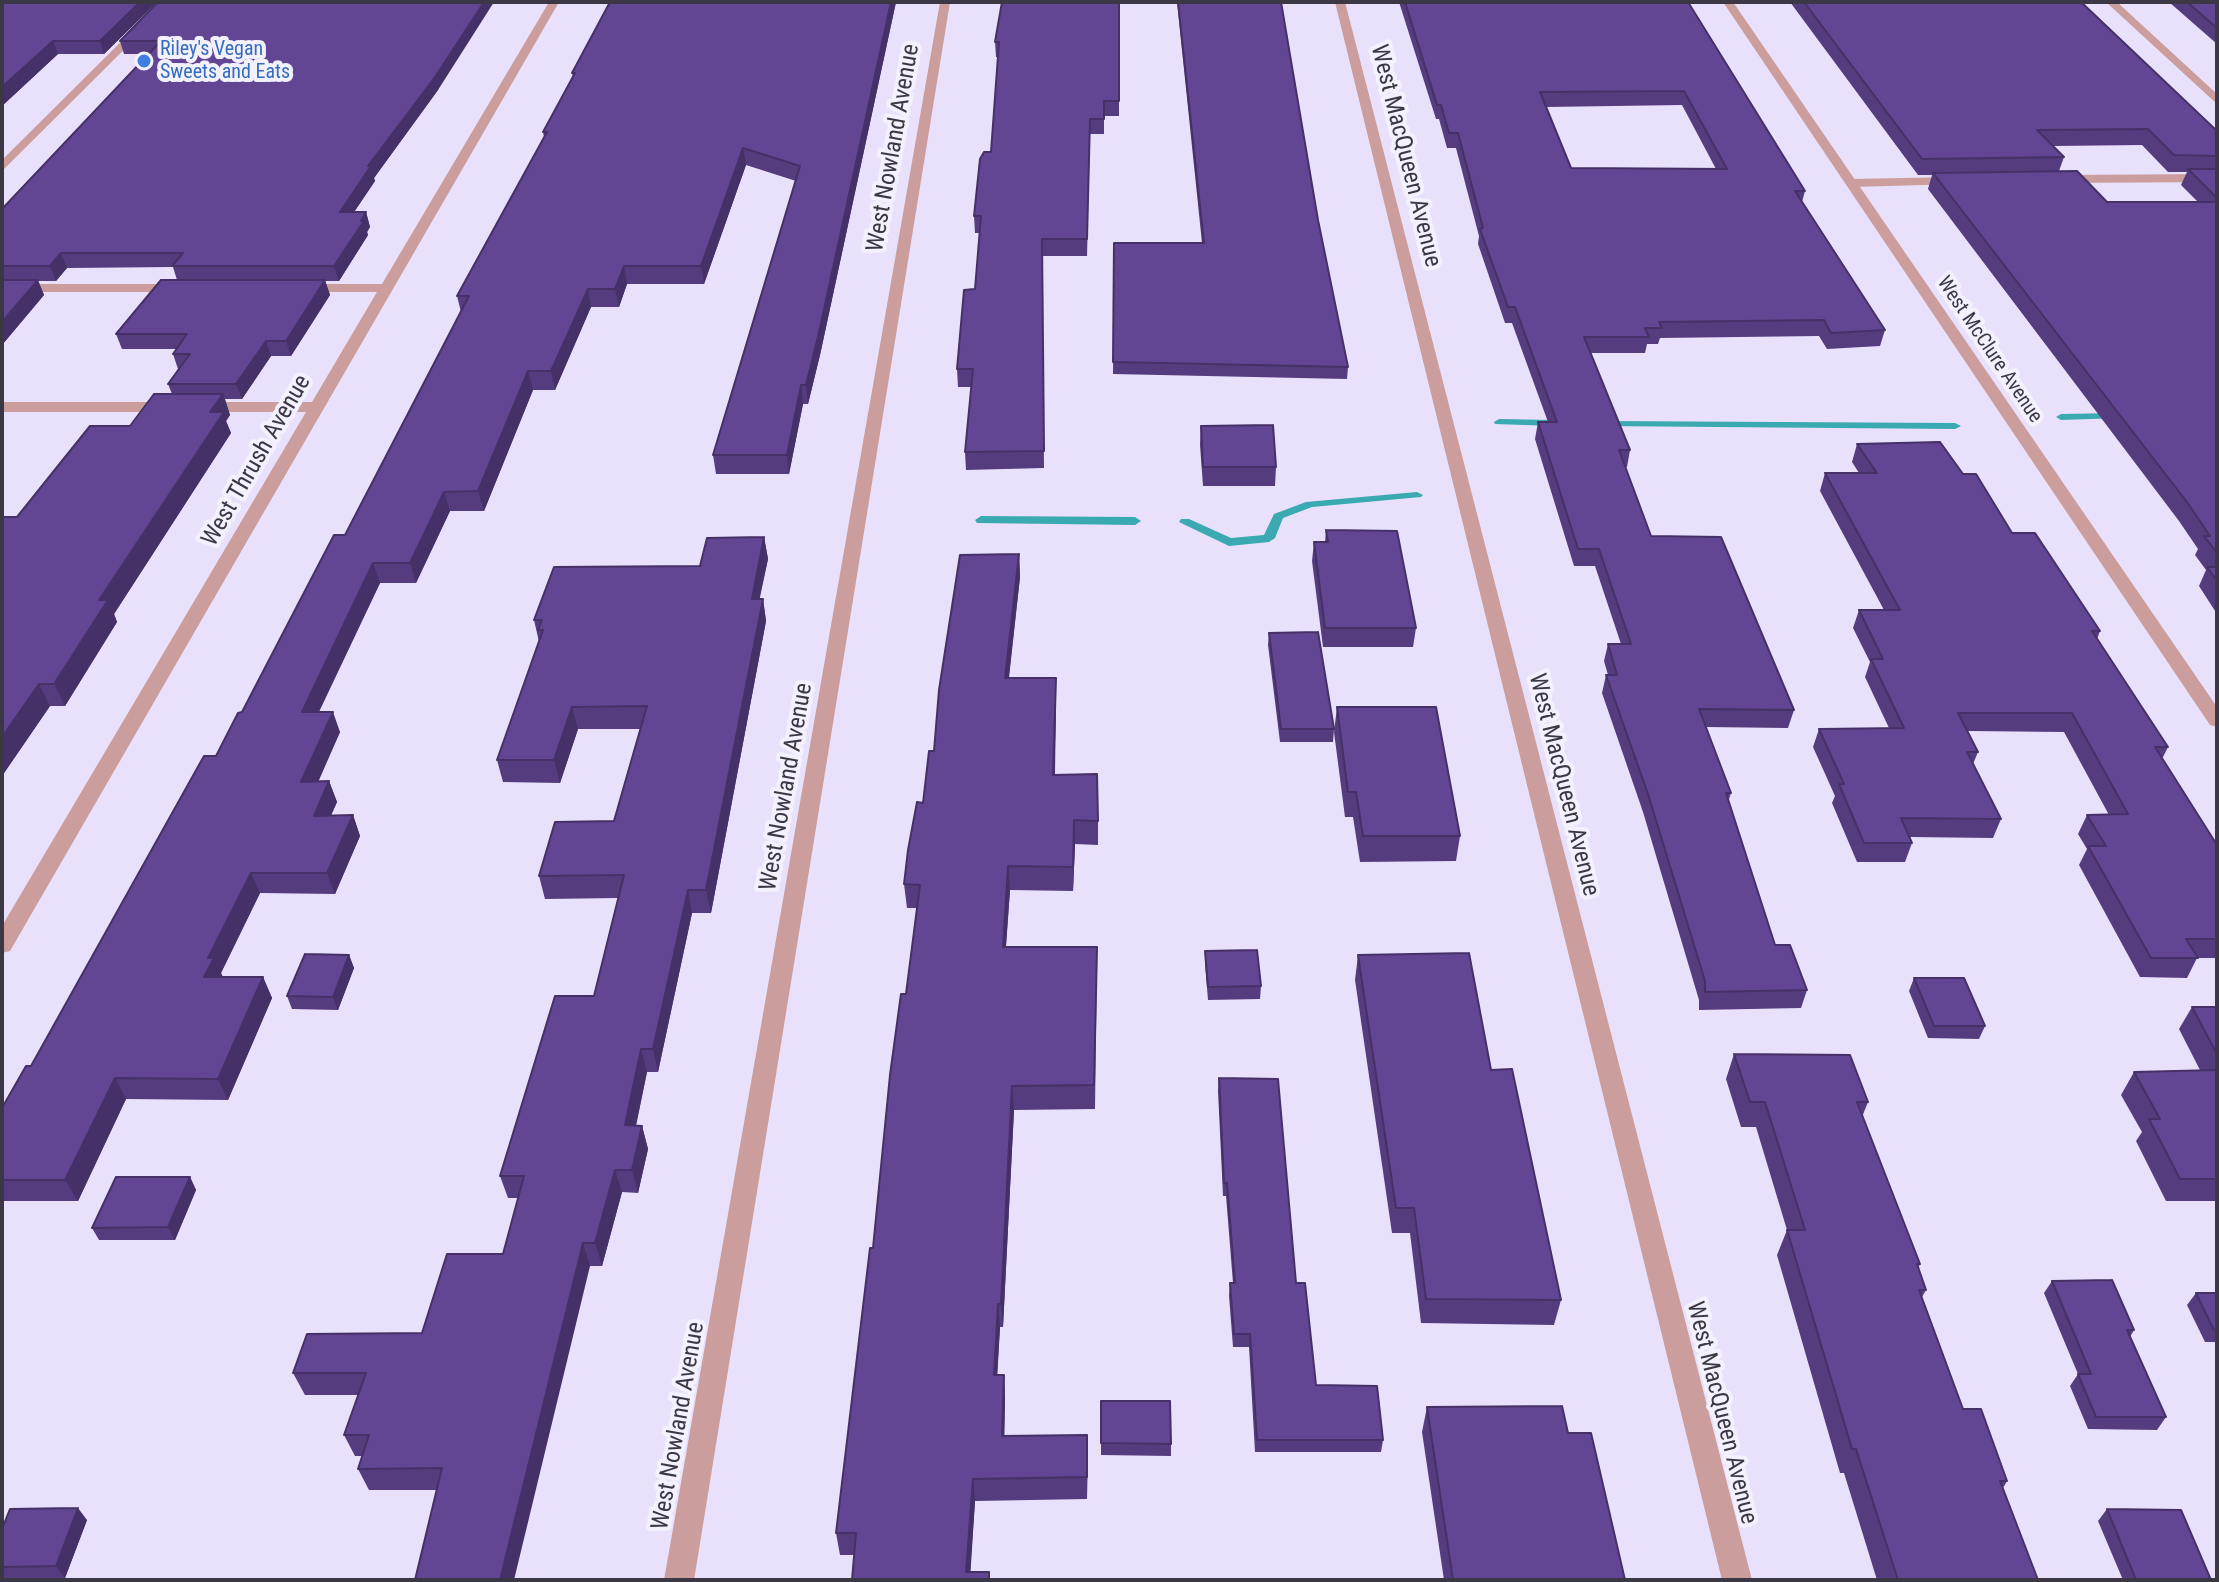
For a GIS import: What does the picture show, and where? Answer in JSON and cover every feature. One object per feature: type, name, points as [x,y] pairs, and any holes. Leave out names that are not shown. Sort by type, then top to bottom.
[{"type":"street","points":[[2,167],[167,2]]},
{"type":"street","name":"West Thrush Avenue","points":[[2,945],[554,2]]},
{"type":"street","name":"West Nowland Avenue","points":[[679,1580],[945,2]]},
{"type":"street","name":"West MacQueen Avenue","points":[[1340,2],[1737,1580]]},
{"type":"street","name":"West McClure Avenue","points":[[1728,2],[2217,721]]},
{"type":"street","points":[[2111,2],[2217,100]]},
{"type":"street","points":[[2049,180],[2217,178]]},
{"type":"street","points":[[1851,183],[1973,181]]},
{"type":"street","points":[[2,288],[187,288]]},
{"type":"street","points":[[280,288],[388,288]]},
{"type":"street","points":[[2,407],[317,407]]},
{"type":"building","points":[[2,2],[140,2],[100,41],[53,41],[2,87]]},
{"type":"building","points":[[158,2],[484,2],[435,77],[368,166],[371,166],[340,212],[366,212],[361,221],[364,221],[334,266],[172,266],[183,253],[61,253],[50,266],[2,266],[2,209],[161,41],[120,41]]},
{"type":"building","points":[[610,2],[891,2],[818,337],[806,385],[801,385],[787,455],[713,455],[800,166],[743,148],[701,266],[624,266],[615,289],[588,289],[551,371],[528,371],[478,491],[444,492],[410,563],[373,563],[302,712],[333,712],[301,782],[329,781],[314,816],[353,815],[327,873],[251,873],[208,958],[214,958],[204,977],[263,977],[218,1079],[115,1078],[65,1180],[2,1180],[2,1108],[26,1066],[31,1066],[204,756],[216,756],[238,713],[242,712],[334,535],[345,535],[469,296],[457,296],[547,132],[543,132]]},
{"type":"building","points":[[1002,2],[1119,2],[1119,101],[1104,101],[1104,119],[1090,119],[1087,239],[1042,239],[1044,451],[965,452],[973,369],[957,369],[964,290],[975,289],[981,216],[974,216],[980,159],[984,152],[991,152],[999,42],[995,42]]},
{"type":"building","points":[[1178,2],[1281,2],[1318,220],[1348,367],[1113,362],[1114,243],[1204,243]]},
{"type":"building","points":[[1405,2],[1688,2],[1805,191],[1795,191],[1885,330],[1831,333],[1824,320],[1659,322],[1662,328],[1645,328],[1649,337],[1584,337],[1630,450],[1619,450],[1651,536],[1721,537],[1794,710],[1699,709],[1731,793],[1726,793],[1775,945],[1790,945],[1807,990],[1705,992],[1705,981],[1648,794],[1606,675],[1617,675],[1608,644],[1631,644],[1599,549],[1578,549],[1538,422],[1557,422],[1515,307],[1508,307],[1480,229],[1483,228],[1458,133],[1449,133],[1441,105],[1437,105]],"holes":[[[1684,91],[1727,169],[1571,168],[1540,92]]]},
{"type":"building","points":[[1804,2],[2081,2],[2217,131],[2217,156],[2174,155],[2148,129],[2037,130],[2064,157],[1922,159]]},
{"type":"building","points":[[2187,2],[2217,2],[2217,28]]},
{"type":"building","points":[[2188,169],[2217,169],[2217,198]]},
{"type":"building","points":[[2077,171],[2107,202],[2217,202],[2217,553],[2204,536],[2210,536],[2187,502],[1933,173]]},
{"type":"building","points":[[2,280],[38,280],[2,322]]},
{"type":"building","points":[[161,280],[325,280],[286,341],[266,341],[236,384],[168,384],[190,354],[173,354],[187,334],[116,334]]},
{"type":"building","points":[[154,394],[223,394],[210,412],[224,412],[99,600],[108,600],[54,684],[39,684],[2,737],[2,517],[17,517],[90,426],[130,426]]},
{"type":"building","points":[[1273,425],[1276,467],[1203,467],[1201,426]]},
{"type":"building","points":[[1940,442],[1963,474],[1976,474],[2012,533],[2035,533],[2100,631],[2092,631],[2168,747],[2155,747],[2217,845],[2217,939],[2186,939],[2198,958],[2151,958],[2088,846],[2106,846],[2087,815],[2128,814],[2072,713],[1958,713],[1978,752],[1967,752],[2001,819],[1901,818],[1912,843],[1864,843],[1839,784],[1844,784],[1819,729],[1904,728],[1871,659],[1883,659],[1859,610],[1900,610],[1825,473],[1877,473],[1857,444]]},
{"type":"building","points":[[1326,530],[1397,531],[1416,628],[1325,628],[1314,542],[1328,542]]},
{"type":"building","points":[[764,537],[752,599],[763,599],[706,890],[688,890],[653,1049],[641,1049],[625,1125],[642,1126],[632,1170],[615,1170],[595,1243],[583,1243],[500,1580],[415,1580],[442,1468],[358,1469],[369,1435],[344,1435],[366,1373],[293,1373],[307,1334],[422,1333],[447,1254],[503,1254],[524,1176],[500,1176],[555,996],[594,996],[624,875],[539,876],[555,822],[614,821],[647,706],[572,707],[554,760],[497,760],[543,630],[538,630],[542,620],[534,620],[554,567],[700,566],[707,538]]},
{"type":"building","points":[[1019,554],[1005,678],[1056,678],[1053,775],[1097,774],[1098,821],[1074,820],[1073,867],[1008,866],[1003,947],[1097,947],[1094,1085],[1012,1086],[1001,1304],[998,1304],[994,1375],[1004,1375],[1002,1436],[1087,1435],[1087,1477],[973,1479],[966,1572],[989,1572],[989,1580],[852,1580],[856,1533],[836,1533],[870,1248],[873,1248],[890,1075],[901,994],[906,994],[920,885],[904,884],[908,850],[917,802],[923,803],[929,751],[934,751],[939,690],[960,555]]},
{"type":"building","points":[[2207,567],[2217,567],[2217,581]]},
{"type":"building","points":[[1318,632],[1334,729],[1281,729],[1269,633]]},
{"type":"building","points":[[1337,707],[1436,707],[1460,836],[1363,836],[1356,792],[1348,792]]},
{"type":"building","points":[[1257,950],[1261,986],[1208,987],[1205,951]]},
{"type":"building","points":[[1469,953],[1491,1070],[1512,1069],[1561,1300],[1426,1299],[1414,1208],[1396,1208],[1358,955]]},
{"type":"building","points":[[305,954],[349,955],[333,997],[287,996]]},
{"type":"building","points":[[1914,978],[1964,978],[1985,1026],[1934,1026]]},
{"type":"building","points":[[2192,1007],[2217,1007],[2217,1054]]},
{"type":"building","points":[[1734,1054],[1850,1055],[1868,1102],[1857,1102],[1920,1264],[1917,1264],[1926,1290],[1919,1290],[1963,1409],[1981,1409],[2007,1481],[2000,1481],[2038,1580],[1898,1580],[1856,1449],[1852,1449],[1787,1230],[1805,1230],[1765,1102],[1750,1102]]},
{"type":"building","points":[[2217,1070],[2217,1179],[2180,1179],[2149,1119],[2160,1119],[2134,1072]]},
{"type":"building","points":[[1219,1078],[1278,1079],[1296,1283],[1305,1283],[1316,1385],[1377,1386],[1383,1440],[1257,1440],[1250,1334],[1234,1334],[1230,1283],[1235,1283],[1227,1183],[1224,1183]]},
{"type":"building","points":[[116,1177],[190,1177],[168,1227],[92,1228]]},
{"type":"building","points":[[2112,1280],[2134,1330],[2127,1330],[2166,1417],[2096,1417],[2078,1374],[2091,1374],[2052,1281]]},
{"type":"building","points":[[2196,1293],[2217,1293],[2217,1330],[2214,1330]]},
{"type":"building","points":[[1101,1401],[1170,1401],[1171,1444],[1101,1443]]},
{"type":"building","points":[[1562,1406],[1568,1433],[1591,1433],[1625,1580],[1453,1580],[1427,1407]]},
{"type":"building","points":[[78,1508],[56,1566],[2,1567],[2,1529],[10,1509]]},
{"type":"building","points":[[2107,1509],[2181,1510],[2211,1580],[2136,1580]]},
{"type":"waterway","points":[[2061,417],[2117,416]]},
{"type":"waterway","points":[[1499,422],[1554,423]]},
{"type":"waterway","points":[[1603,424],[1955,426]]},
{"type":"waterway","points":[[1185,522],[1229,542],[1269,538],[1278,516],[1310,504],[1417,495]]},
{"type":"waterway","points":[[981,520],[1135,521]]},
{"type":"place","name":"Riley's Vegan Sweets and Eats","points":[[144,61]]}]
